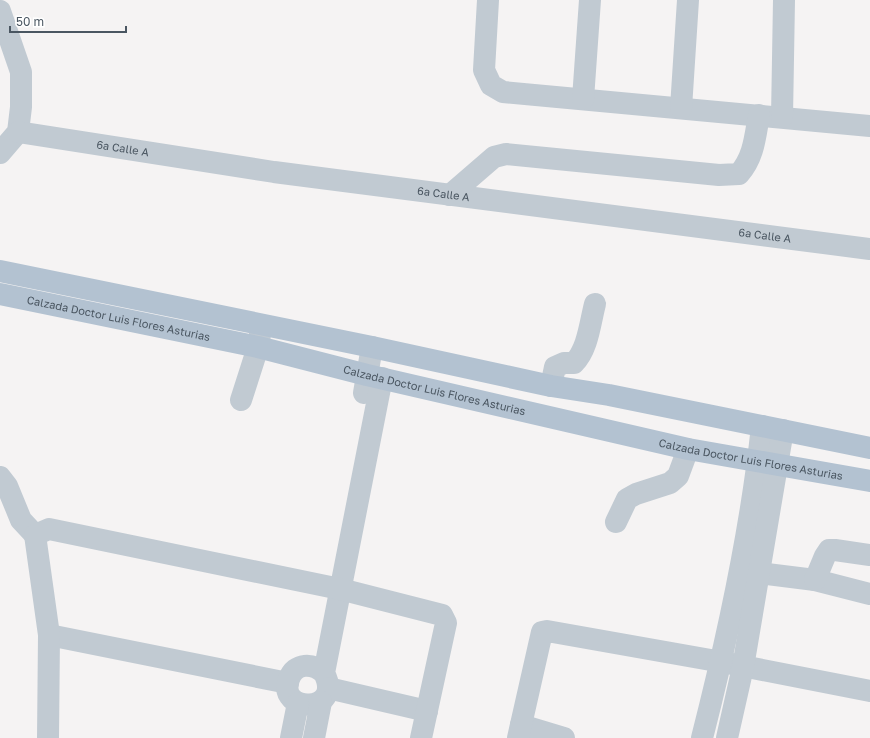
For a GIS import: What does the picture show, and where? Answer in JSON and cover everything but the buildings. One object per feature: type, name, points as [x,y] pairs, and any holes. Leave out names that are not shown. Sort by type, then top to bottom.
[{"type":"main road","name":"Calzada Doctor Luis Flores Asturias","points":[[0,271],[372,347],[551,386],[609,395],[870,448]]},
{"type":"main road","points":[[91,313],[95,290]]},
{"type":"main road","name":"Calzada Doctor Luis Flores Asturias","points":[[0,294],[258,347],[374,376],[688,449],[870,481]]},
{"type":"street","points":[[488,0],[484,70],[491,85],[503,92],[870,126]]},
{"type":"street","points":[[583,99],[590,0]]},
{"type":"street","points":[[681,108],[688,0]]},
{"type":"street","points":[[782,117],[784,0]]},
{"type":"street","points":[[0,11],[21,72],[21,107],[18,132],[0,153]]},
{"type":"street","points":[[450,195],[494,157],[506,154],[719,176],[739,174],[747,165],[751,157],[759,115]]},
{"type":"street","name":"6a Calle A","points":[[18,132],[274,172],[870,250]]},
{"type":"street","points":[[551,386],[555,367],[574,362],[580,357],[595,304]]},
{"type":"street","points":[[241,400],[258,347],[261,325]]},
{"type":"street","points":[[314,738],[334,588],[374,376],[372,347]]},
{"type":"street","points":[[762,426],[768,463]]},
{"type":"street","points":[[727,738],[743,667],[754,559],[768,463],[783,430]]},
{"type":"street","points":[[616,522],[627,499],[636,494],[670,483],[678,476],[688,449]]},
{"type":"street","points":[[0,477],[7,486],[18,515],[35,535],[49,635],[48,738]]},
{"type":"street","points":[[35,535],[50,529],[334,588],[442,615],[445,618],[446,623],[421,738]]},
{"type":"street","points":[[815,580],[829,550],[870,555]]},
{"type":"street","points":[[754,559],[815,580],[870,594]]},
{"type":"street","points":[[702,738],[722,662],[754,559]]},
{"type":"street","points":[[564,738],[520,732],[542,632],[553,631],[870,691]]},
{"type":"street","points":[[49,635],[288,683]]},
{"type":"street","points":[[321,682],[305,706],[292,698],[288,690],[288,683],[296,669],[303,666],[321,682],[427,711]]},
{"type":"street","points":[[291,738],[298,703]]}]
